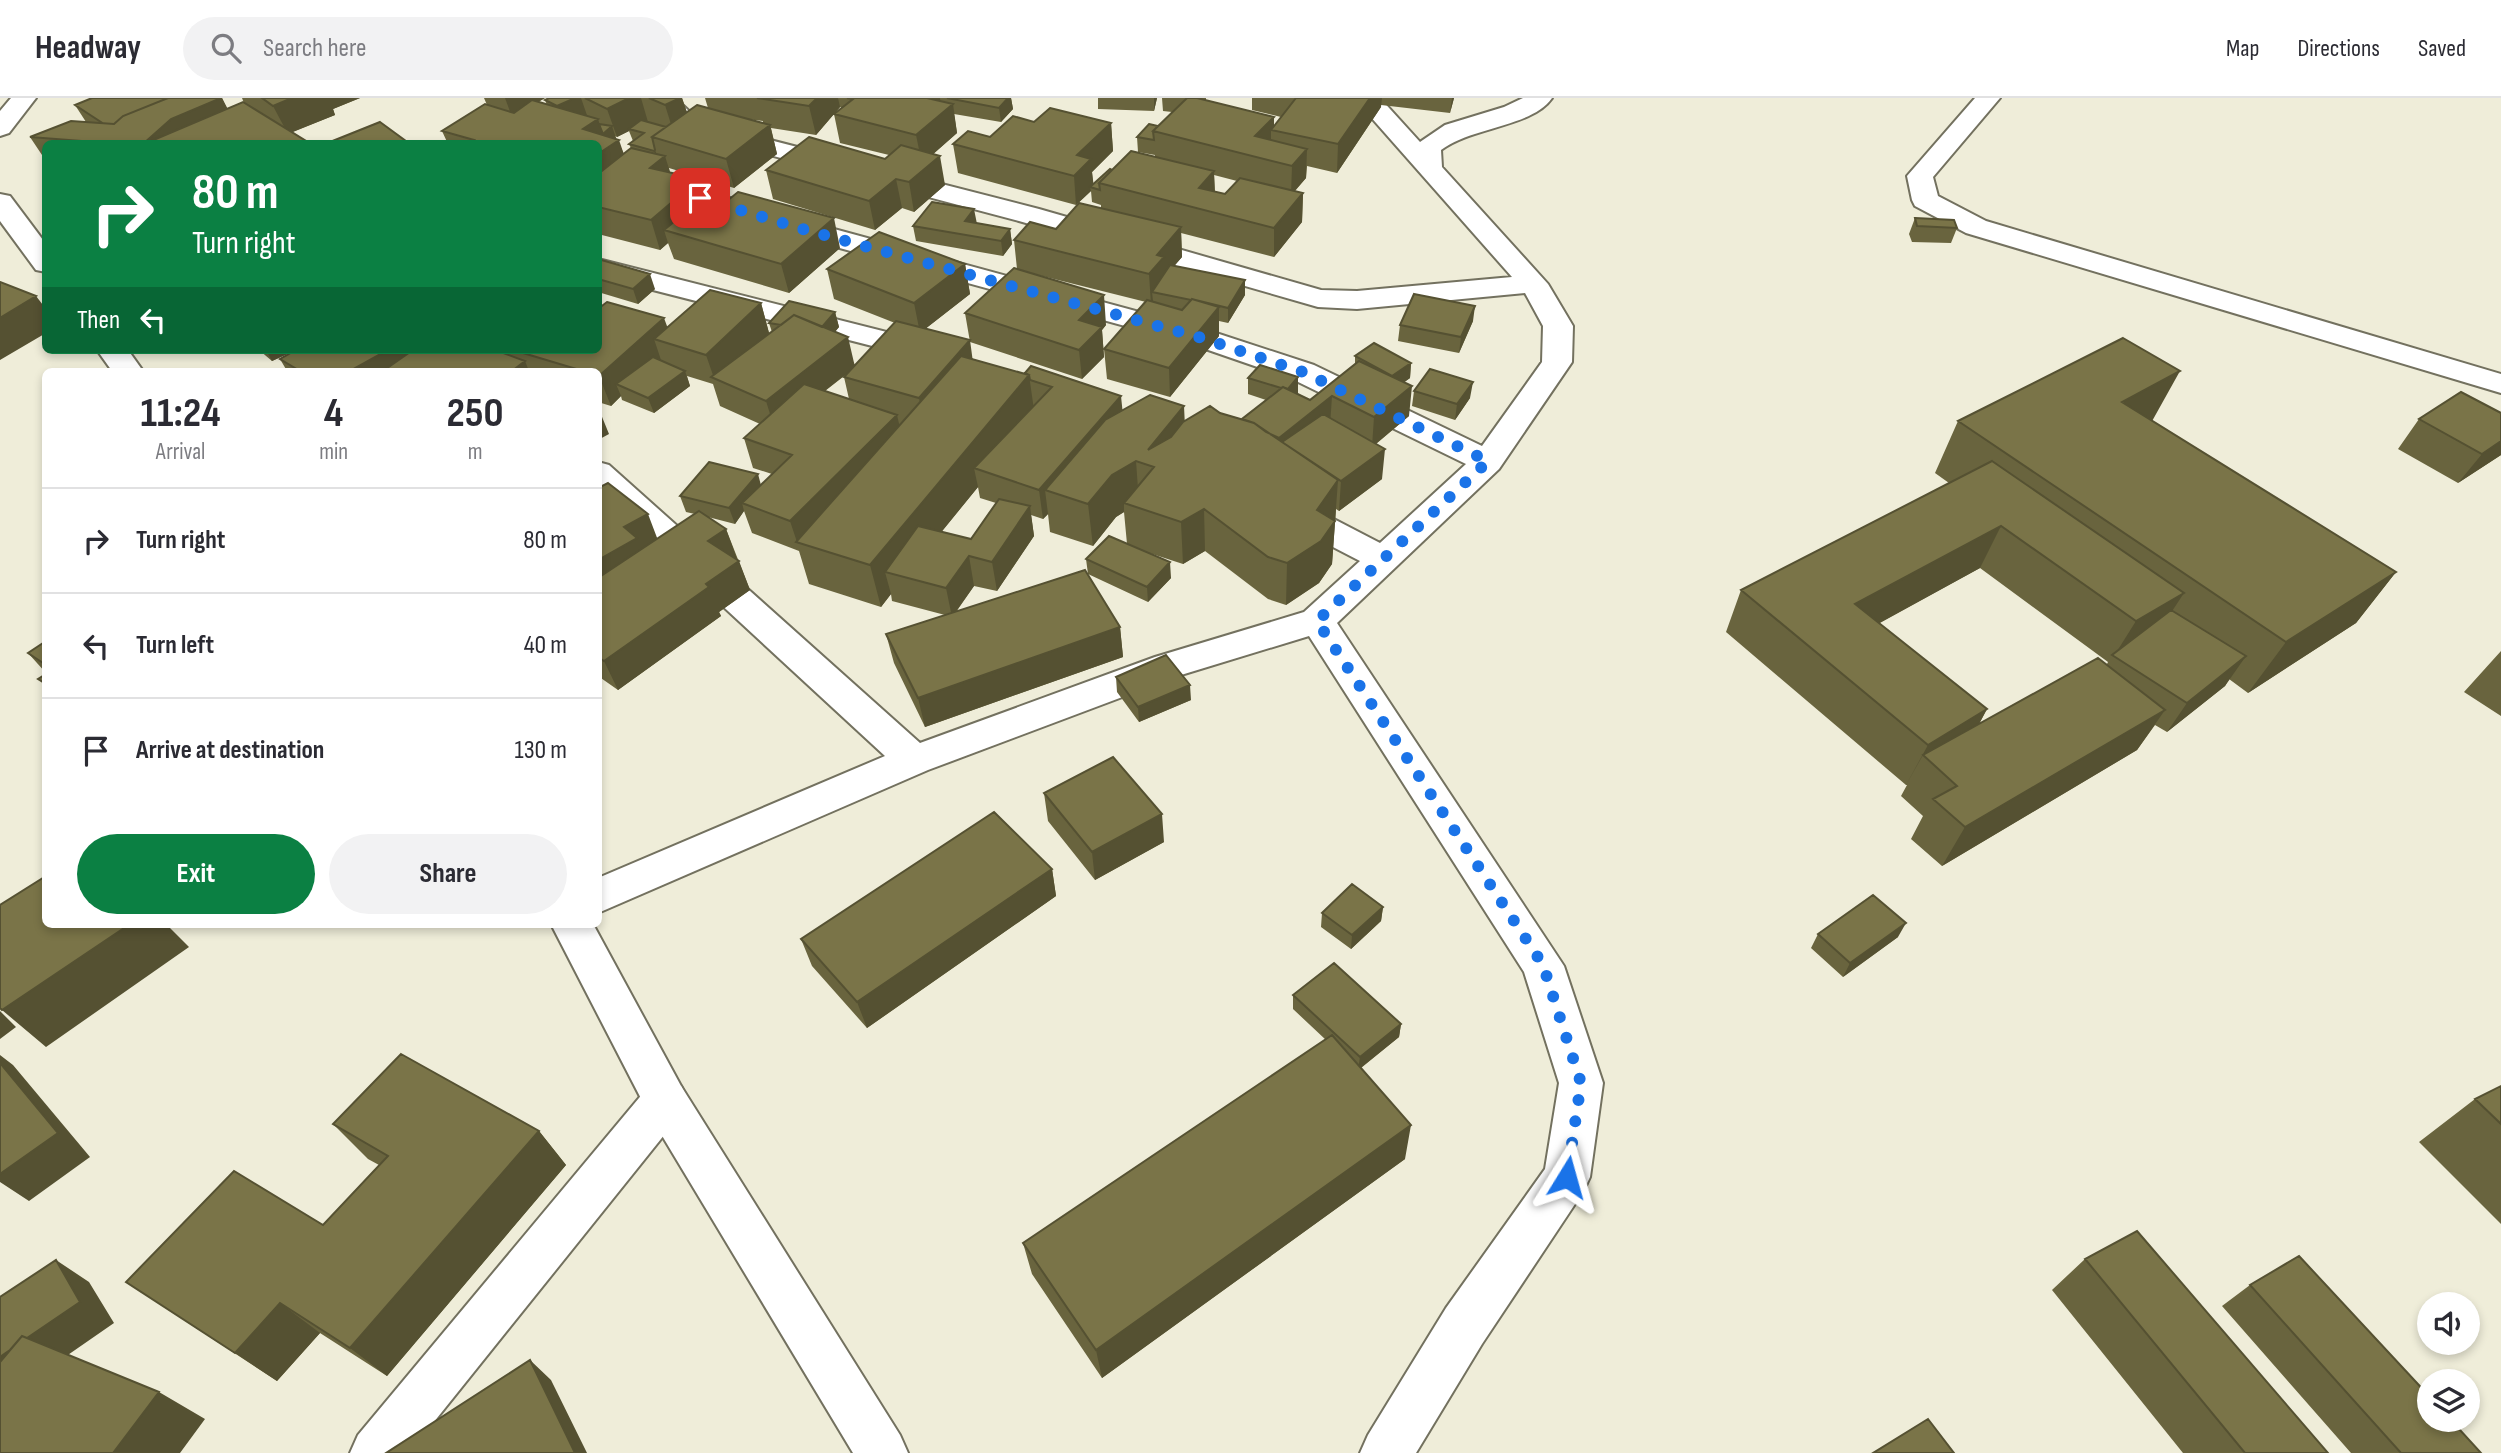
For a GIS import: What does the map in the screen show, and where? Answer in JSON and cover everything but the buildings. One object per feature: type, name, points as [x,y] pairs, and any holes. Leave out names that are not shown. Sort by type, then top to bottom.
[{"type":"street","points":[[0,128],[24,98]]},
{"type":"street","points":[[663,98],[663,103],[681,117],[726,136],[1029,215],[1318,298],[1337,302],[1534,284]]},
{"type":"street","points":[[602,894],[914,760],[1168,666],[1317,621],[1488,461],[1558,362],[1558,326],[1534,284],[1366,98]]},
{"type":"street","points":[[1429,168],[1428,148],[1441,135],[1524,109],[1540,98]]},
{"type":"street","points":[[1988,98],[1920,176],[1925,200],[1976,227],[2501,384]]},
{"type":"street","points":[[602,167],[802,229],[1202,338],[1278,363],[1303,372],[1488,461]]},
{"type":"street","points":[[0,202],[42,259]]},
{"type":"street","points":[[602,268],[953,358]]},
{"type":"street","points":[[114,354],[126,368]]},
{"type":"street","points":[[602,476],[914,760]]},
{"type":"street","points":[[1260,494],[1383,559]]},
{"type":"street","points":[[1317,621],[1543,965],[1581,1083],[1567,1177],[1464,1326],[1386,1453]]},
{"type":"street","points":[[574,928],[665,1100],[882,1453]]},
{"type":"street","points":[[376,1453],[665,1100]]},
{"type":"route","points":[[700,198],[802,229],[1202,338],[1303,372],[1488,461],[1317,621],[1543,965],[1581,1083],[1567,1177]]}]
